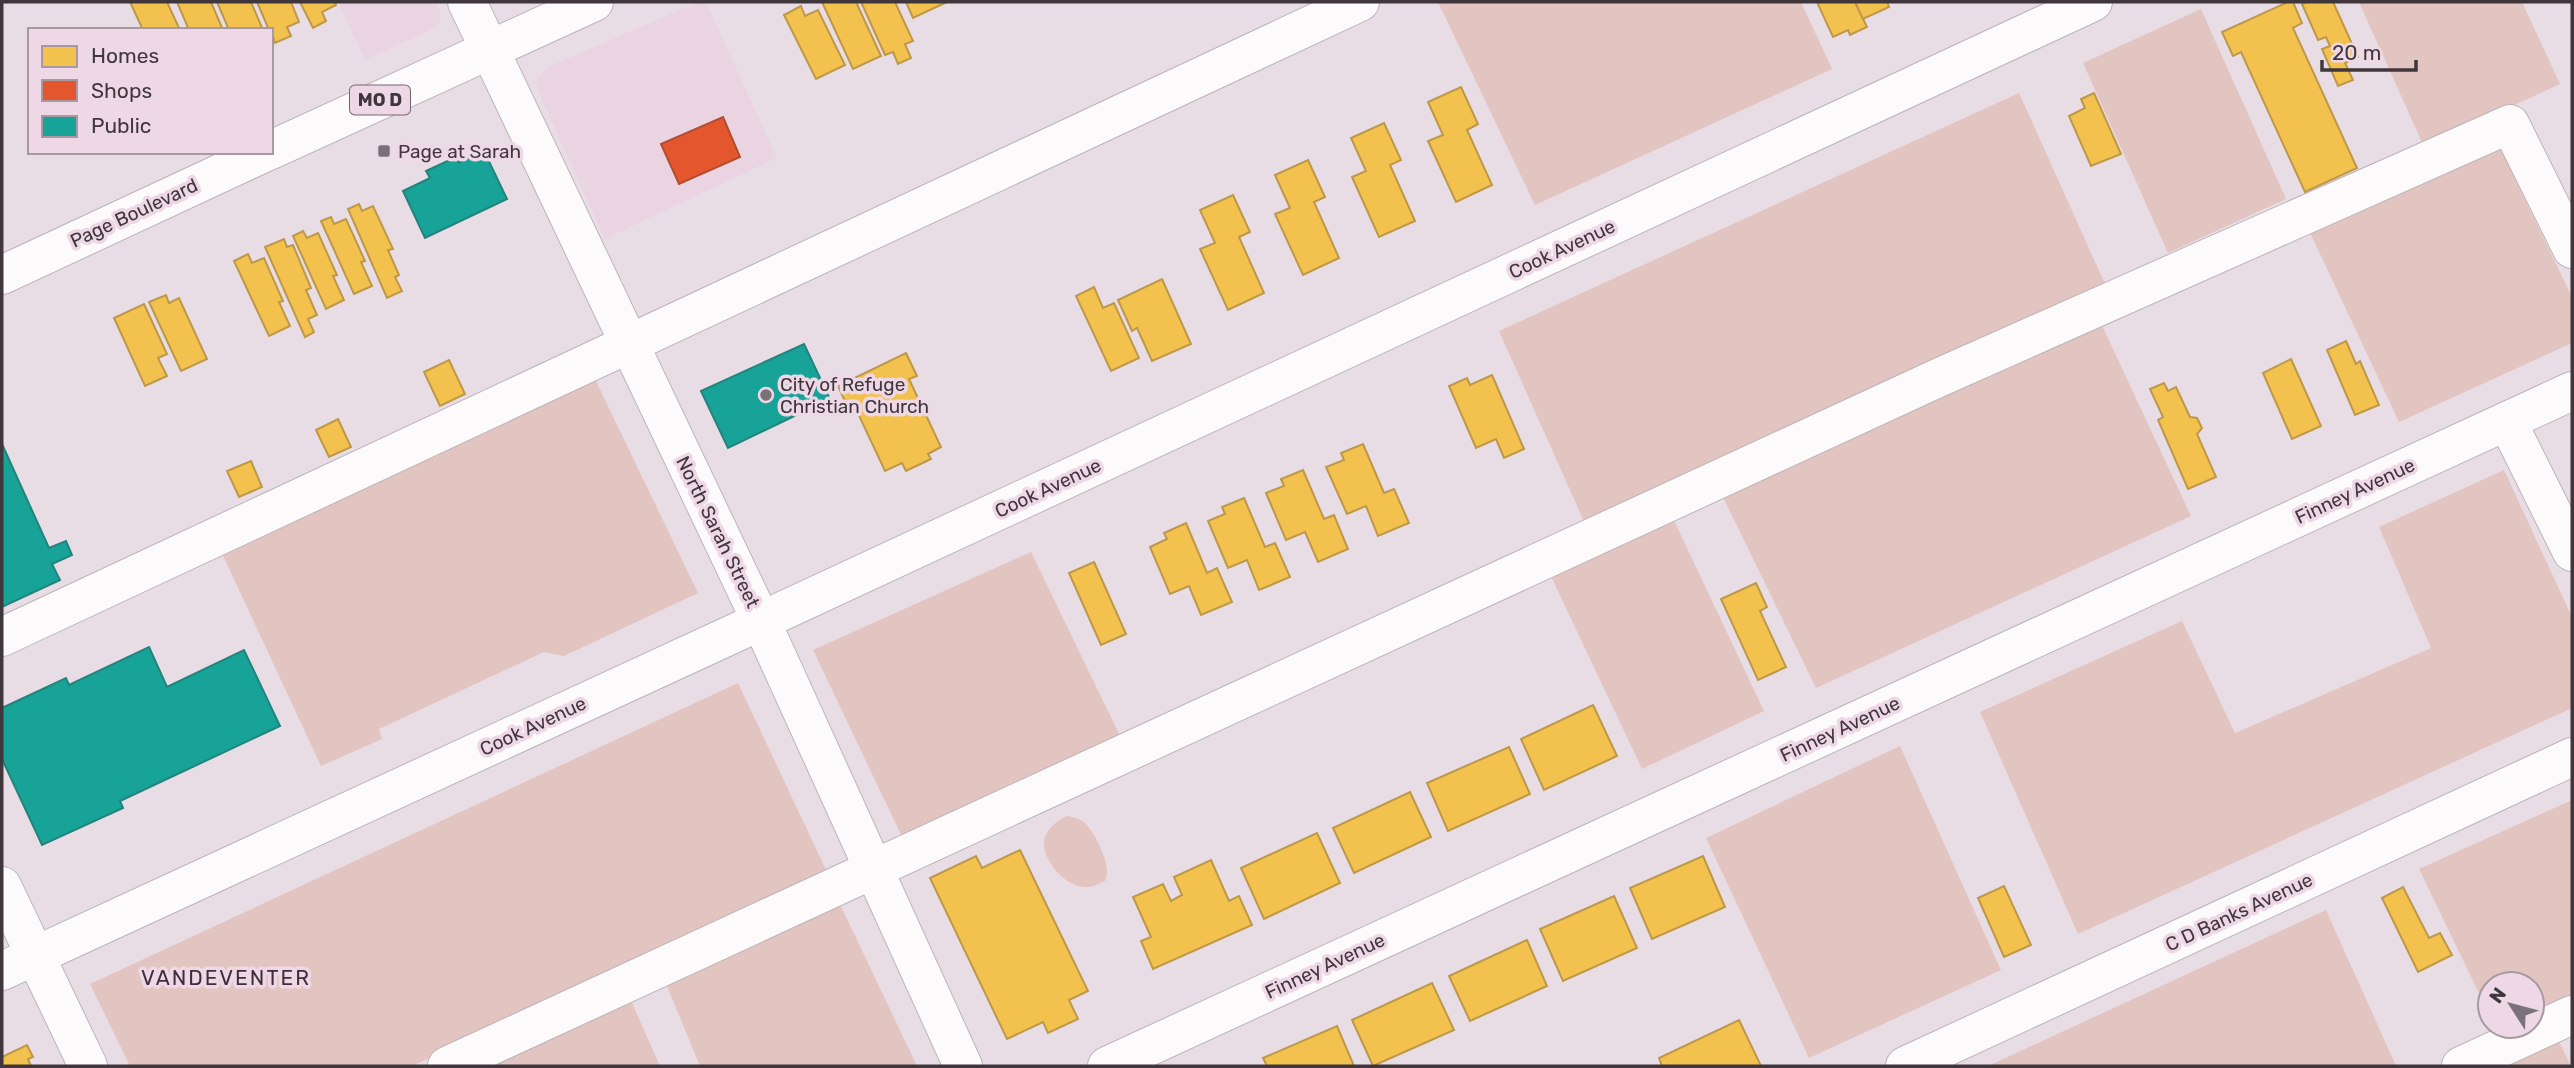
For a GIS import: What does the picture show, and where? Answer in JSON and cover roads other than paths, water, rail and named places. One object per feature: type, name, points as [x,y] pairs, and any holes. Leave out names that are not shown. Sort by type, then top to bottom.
[{"type":"street","name":"North Sarah Street","points":[[467,2],[761,621],[962,1066]]},
{"type":"street","name":"Page Boulevard","points":[[273,149],[594,2]]},
{"type":"street","points":[[2,637],[1360,2]]},
{"type":"street","name":"Cook Avenue","points":[[2,971],[2092,2]]},
{"type":"street","points":[[447,1066],[1938,378],[2510,124],[2572,249]]},
{"type":"street","name":"Page Boulevard","points":[[2,275],[263,154]]},
{"type":"street","name":"Finney Avenue","points":[[1107,1066],[2572,391]]},
{"type":"street","points":[[2507,421],[2572,552]]},
{"type":"street","name":"C D Banks Avenue","points":[[1905,1066],[2572,757]]},
{"type":"street","points":[[2,886],[88,1066]]},
{"type":"street","points":[[2461,1066],[2572,1015]]},
{"type":"place","name":"Page at Sarah","points":[[384,151]]},
{"type":"place","name":"City of Refuge Christian Church","points":[[766,395]]},
{"type":"district","name":"VANDEVENTER","points":[[226,977]]}]
